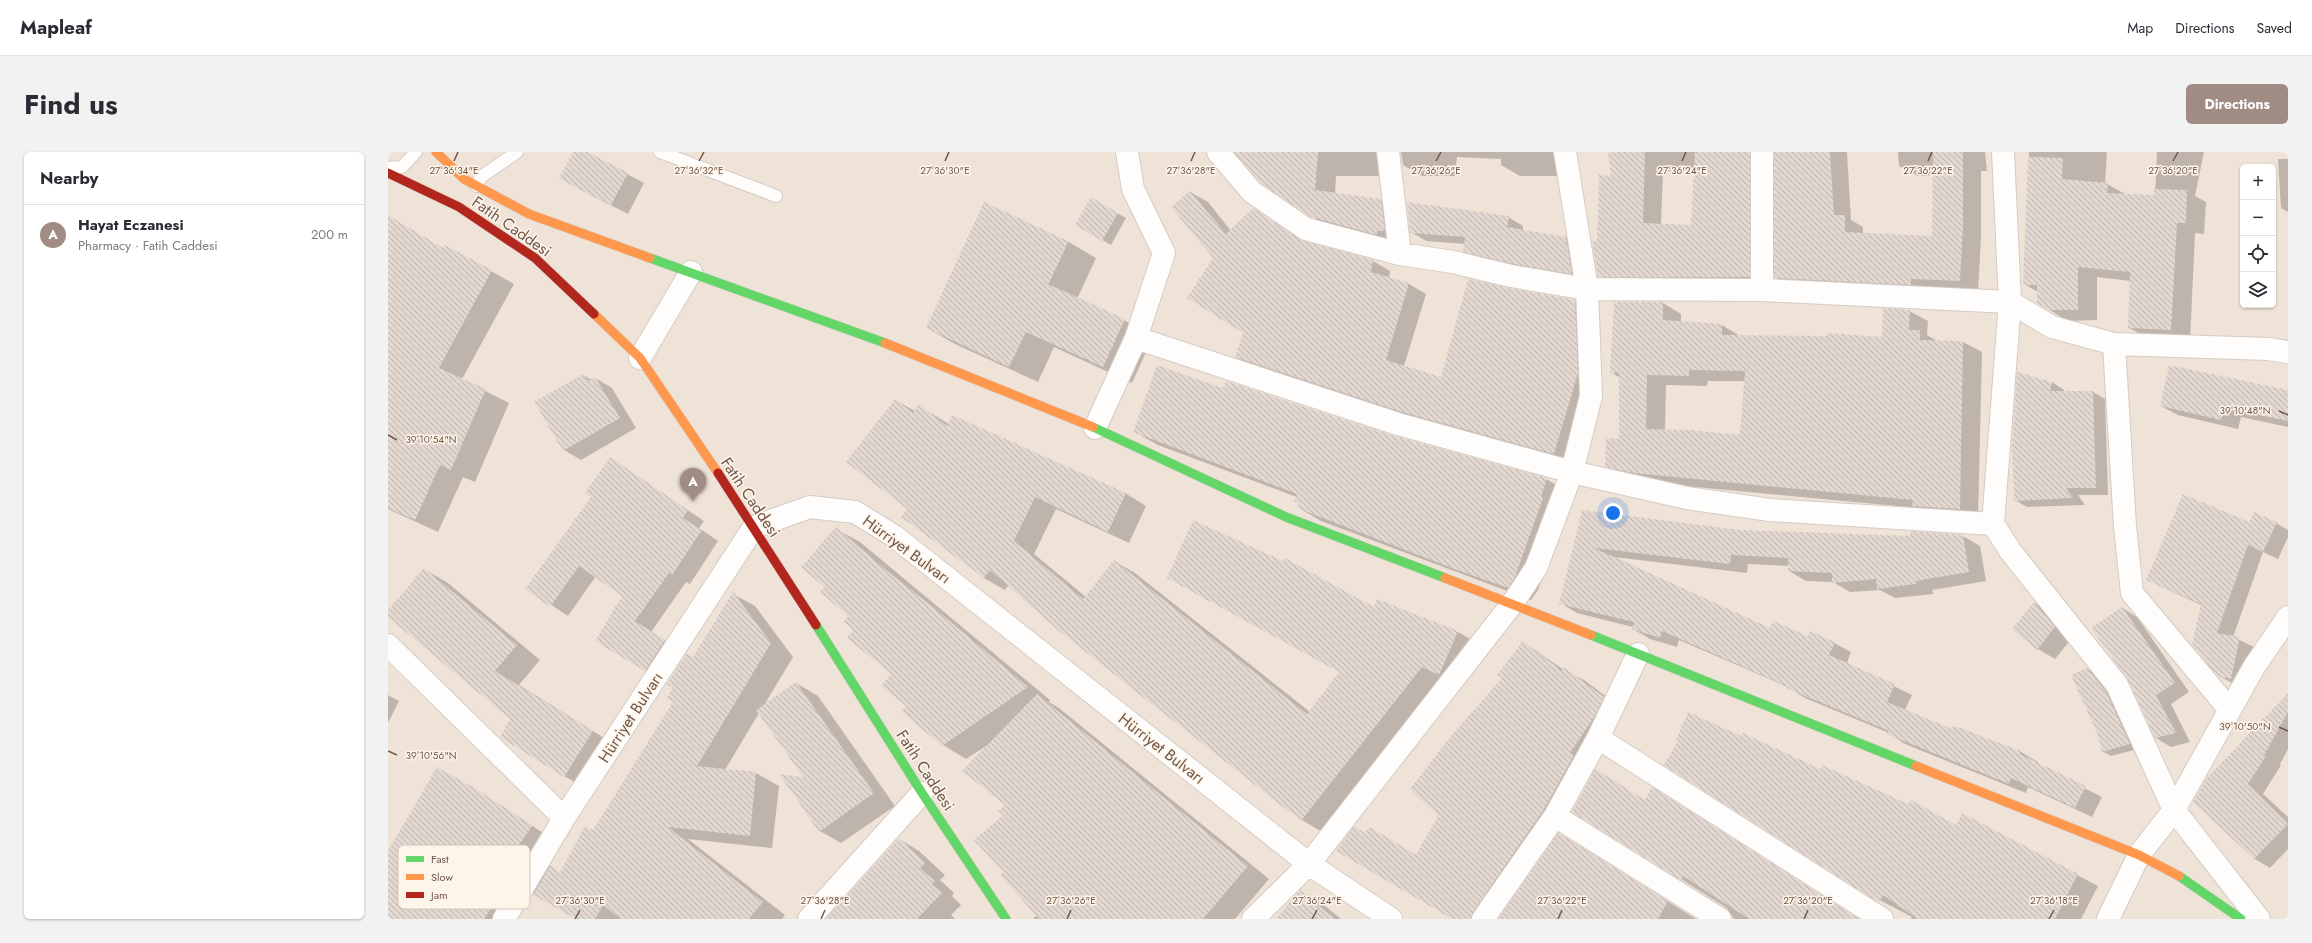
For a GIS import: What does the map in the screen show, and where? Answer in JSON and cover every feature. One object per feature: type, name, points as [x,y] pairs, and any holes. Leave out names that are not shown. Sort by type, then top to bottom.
[{"type":"street","points":[[436,152],[464,179],[529,214],[913,353],[1095,428],[1286,517],[1512,604],[2140,855],[2179,876],[2241,919]]},
{"type":"street","points":[[1095,428],[1136,338],[1164,253],[1133,189],[1127,152]]},
{"type":"street","points":[[1218,152],[1252,192],[1306,229],[1400,254],[1587,289],[1762,290],[2010,302],[2052,328],[2114,344],[2268,349],[2288,352]]},
{"type":"street","points":[[1388,152],[1400,254]]},
{"type":"street","points":[[1253,919],[1309,864],[1512,604],[1536,568],[1572,472],[1591,396],[1587,289],[1565,152]]},
{"type":"street","points":[[1762,152],[1762,290]]},
{"type":"street","points":[[2003,152],[2010,302],[1993,524],[2011,552],[2118,686],[2174,810],[2258,919]]},
{"type":"street","name":"Fatih Caddesi","points":[[388,174],[459,207],[535,258],[640,358],[754,527],[922,793],[1006,919]]},
{"type":"street","points":[[640,358],[691,272]]},
{"type":"street","points":[[1136,338],[1398,424],[1572,472],[1687,498],[1770,510],[1993,524]]},
{"type":"street","points":[[2114,344],[2125,526],[2132,592],[2230,710]]},
{"type":"street","name":"Hürriyet Bulvarı","points":[[530,875],[564,818],[754,527],[810,507],[856,512],[894,536],[1309,864],[1391,919]]},
{"type":"street","points":[[2108,919],[2140,855],[2174,810],[2254,667],[2288,617]]},
{"type":"street","points":[[388,645],[564,818]]},
{"type":"street","points":[[1483,919],[1555,816],[1598,738],[1638,654]]},
{"type":"street","points":[[1598,738],[1882,919]]},
{"type":"street","points":[[808,919],[922,793]]},
{"type":"street","points":[[1555,816],[1720,919]]},
{"type":"street","name":"Hürriyet Bulvarı","points":[[504,919],[510,909]]},
{"type":"lane","points":[[388,168],[402,167],[416,152]]},
{"type":"lane","points":[[477,186],[482,177],[517,152]]},
{"type":"lane","points":[[660,152],[776,196]]},
{"type":"shaded area","points":[[388,152],[2288,152],[2288,919],[388,919]]},
{"type":"building","points":[[573,152],[588,152],[628,173],[611,205],[559,179]]},
{"type":"building","points":[[1234,152],[1318,152],[1315,190],[1381,199],[1385,231],[1377,231],[1377,235],[1311,217],[1260,183]]},
{"type":"building","points":[[1608,152],[1645,152],[1643,223],[1691,225],[1695,152],[1750,152],[1750,277],[1598,277],[1592,241],[1597,242],[1599,175],[1611,176]]},
{"type":"building","points":[[1774,152],[1830,152],[1834,215],[1845,215],[1845,232],[1932,236],[1933,152],[1963,152],[1963,227],[1960,281],[1911,279],[1911,285],[1774,278]]},
{"type":"building","points":[[2028,157],[2063,158],[2062,179],[2108,183],[2107,193],[2154,195],[2154,189],[2187,190],[2186,223],[2177,223],[2171,330],[2128,328],[2130,272],[2078,267],[2078,310],[2048,310],[2037,303],[2037,285],[2023,285]]},
{"type":"building","points":[[1190,191],[1226,234],[1253,208],[1299,239],[1373,260],[1371,272],[1409,283],[1386,360],[1441,377],[1468,279],[1575,300],[1578,373],[1554,454],[1402,412],[1235,357],[1243,333],[1187,298],[1213,258],[1171,207]]},
{"type":"building","points":[[1091,197],[1118,213],[1102,241],[1075,225]]},
{"type":"building","points":[[984,202],[1068,241],[1048,284],[1125,319],[1103,367],[1026,332],[1009,367],[926,328]]},
{"type":"building","points":[[1407,202],[1509,216],[1507,227],[1566,237],[1572,274],[1514,264],[1463,252],[1465,237],[1410,233]]},
{"type":"building","points":[[388,215],[443,248],[445,245],[492,270],[439,368],[486,389],[451,470],[440,465],[415,520],[388,508]]},
{"type":"building","points":[[1614,302],[1663,302],[1663,320],[1722,324],[1722,335],[1827,336],[1828,333],[1882,337],[1883,308],[1910,310],[1909,330],[1920,330],[1920,340],[1963,341],[1960,509],[1912,506],[1913,500],[1634,473],[1605,467],[1606,438],[1619,439],[1619,373],[1610,373]],"holes":[[[1689,370],[1745,371],[1740,435],[1689,430],[1646,429],[1647,375],[1689,376]]]},
{"type":"building","points":[[1157,365],[1220,387],[1224,387],[1226,381],[1394,436],[1547,478],[1541,497],[1543,498],[1515,577],[1508,588],[1457,570],[1297,508],[1299,503],[1294,501],[1297,494],[1133,432]]},
{"type":"building","points":[[2169,365],[2288,390],[2288,421],[2224,408],[2221,420],[2160,406]]},
{"type":"building","points":[[2017,372],[2052,382],[2050,391],[2093,391],[2096,488],[2066,488],[2073,498],[2014,501],[2012,446]]},
{"type":"building","points":[[583,374],[588,381],[595,377],[620,418],[563,451],[534,402]]},
{"type":"building","points":[[895,399],[913,413],[919,404],[947,426],[952,415],[1126,493],[1108,532],[1035,497],[1014,541],[1083,599],[1114,560],[1307,714],[1339,672],[1167,578],[1193,520],[1283,561],[1285,558],[1374,607],[1377,599],[1458,631],[1439,675],[1422,667],[1301,821],[1059,631],[990,570],[984,578],[901,517],[907,509],[846,462]]},
{"type":"building","points":[[610,457],[688,510],[683,518],[702,530],[672,575],[669,573],[635,621],[665,640],[645,671],[595,641],[622,596],[579,566],[550,607],[525,589],[591,497],[585,493]]},
{"type":"building","points":[[2183,494],[2249,522],[2254,512],[2277,522],[2263,552],[2248,545],[2217,633],[2240,637],[2231,679],[2218,676],[2192,645],[2201,604],[2146,580]]},
{"type":"building","points":[[1582,510],[1740,530],[1910,536],[1911,531],[1963,535],[1969,572],[1916,581],[1916,584],[1877,589],[1876,579],[1832,583],[1832,573],[1788,571],[1788,558],[1731,555],[1730,564],[1594,548],[1770,628],[1774,621],[1808,636],[1810,631],[1835,642],[1829,655],[1895,684],[1887,702],[1950,728],[1955,726],[2021,751],[2020,754],[2086,786],[2075,808],[2011,778],[2009,784],[1887,734],[1889,731],[1786,688],[1787,686],[1662,631],[1660,638],[1632,629],[1634,622],[1559,604]]},
{"type":"building","points":[[836,527],[1028,687],[942,746],[901,711],[906,706],[881,686],[891,674],[847,638],[853,630],[844,622],[848,616],[820,592],[824,587],[801,567]]},
{"type":"building","points":[[424,568],[517,645],[495,671],[593,731],[564,777],[500,737],[510,719],[388,617],[388,610]]},
{"type":"building","points":[[733,592],[771,643],[697,766],[756,772],[750,836],[668,827],[763,902],[749,919],[621,919],[603,905],[595,919],[576,919],[533,895],[550,866],[560,872],[585,826],[593,830],[673,702],[667,698],[673,688],[667,684],[687,653],[693,657]]},
{"type":"building","points":[[2034,602],[2055,627],[2037,650],[2012,629]]},
{"type":"building","points":[[2122,607],[2175,683],[2156,695],[2176,733],[2155,738],[2128,680],[2091,628]]},
{"type":"building","points":[[1523,641],[1562,671],[1564,667],[1604,697],[1596,714],[1570,753],[1574,755],[1544,809],[1473,912],[1471,919],[1452,919],[1336,851],[1354,826],[1365,833],[1370,827],[1416,855],[1438,816],[1410,789],[1451,736],[1502,678],[1497,675]]},
{"type":"building","points":[[2087,668],[2106,692],[2130,744],[2102,752],[2097,733],[2071,675]]},
{"type":"building","points":[[796,682],[874,793],[819,832],[779,774],[803,777],[756,710]]},
{"type":"building","points":[[2288,693],[2288,712],[2264,755],[2266,756],[2248,784],[2288,824],[2254,859],[2193,802],[2206,779]]},
{"type":"building","points":[[1037,694],[1248,866],[1203,919],[1039,919],[1000,875],[1003,872],[974,840],[1003,815],[998,811],[1005,805],[962,771]]},
{"type":"building","points":[[1688,712],[1741,736],[1743,733],[1820,769],[1822,765],[1908,804],[1911,800],[1956,825],[1962,813],[2078,874],[2055,919],[1918,919],[1883,895],[1879,903],[1664,765],[1678,741],[1676,740]]},
{"type":"building","points":[[437,767],[476,789],[532,826],[519,845],[398,845],[398,909],[491,909],[484,919],[388,919],[388,851]]},
{"type":"building","points":[[1595,769],[1645,800],[1652,787],[1859,919],[1749,919],[1683,876],[1681,880],[1572,812]]},
{"type":"building","points":[[1558,833],[1668,901],[1658,919],[1498,919]]},
{"type":"building","points":[[899,838],[925,863],[920,868],[935,881],[932,884],[942,893],[917,919],[826,919]]},
{"type":"building","points":[[1300,890],[1335,919],[1276,919]]},
{"type":"traffic: fast","points":[[650,258],[885,343]]},
{"type":"traffic: fast","points":[[1093,427],[1286,517],[1445,578]]},
{"type":"traffic: fast","points":[[816,625],[922,793],[1006,919]]},
{"type":"traffic: fast","points":[[1591,635],[1916,766]]},
{"type":"traffic: fast","points":[[2179,876],[2241,919]]},
{"type":"traffic: slow","points":[[436,152],[464,179],[529,214],[650,258]]},
{"type":"traffic: slow","points":[[594,314],[640,358],[718,473]]},
{"type":"traffic: slow","points":[[885,343],[1093,427]]},
{"type":"traffic: slow","points":[[1445,578],[1591,635]]},
{"type":"traffic: slow","points":[[1916,766],[2139,855],[2179,876]]},
{"type":"traffic: jam","points":[[388,173],[459,207],[535,258],[594,314]]},
{"type":"traffic: jam","points":[[718,473],[816,625]]},
{"type":"place","name":"Hayat Eczanesi","points":[[693,501]]}]
